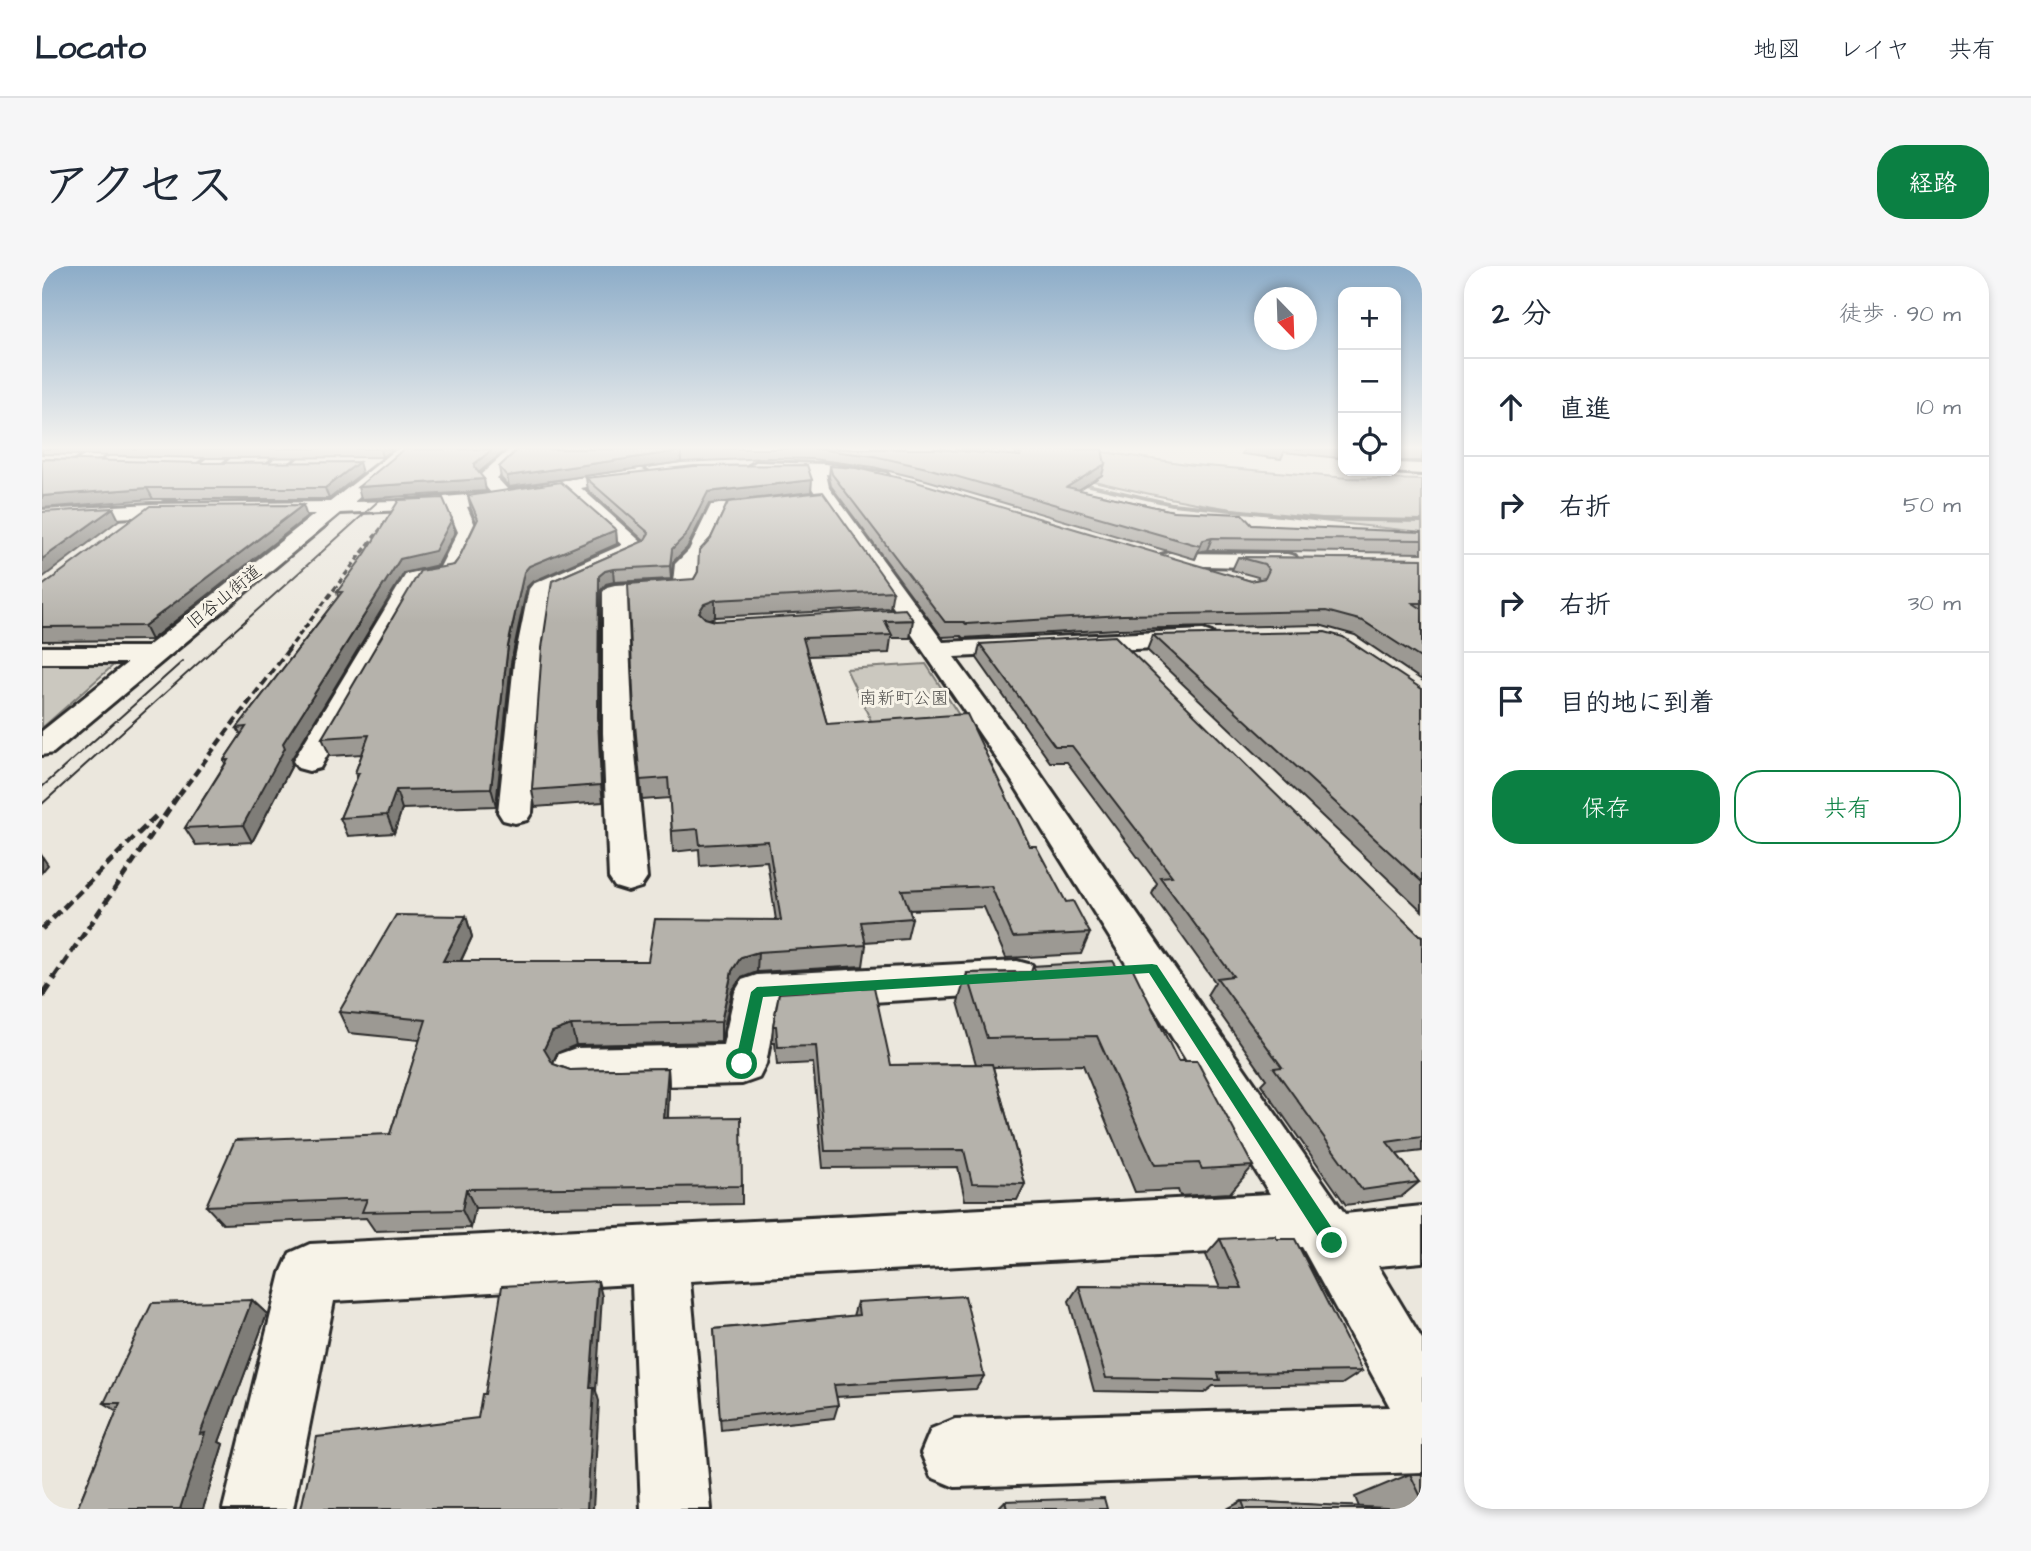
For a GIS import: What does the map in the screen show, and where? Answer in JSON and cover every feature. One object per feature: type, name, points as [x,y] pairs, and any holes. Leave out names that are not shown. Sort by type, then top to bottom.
[{"type":"street","points":[[117,535],[155,507]]},
{"type":"street","points":[[42,516],[151,510],[397,507]]},
{"type":"street","points":[[309,761],[414,579],[449,572],[468,532],[457,507]]},
{"type":"street","points":[[515,812],[528,663],[541,589],[636,547],[591,507]]},
{"type":"street","points":[[628,878],[618,733],[615,592],[684,589],[686,564],[698,553],[718,509],[726,507]]},
{"type":"street","points":[[836,507],[900,617],[935,650],[1026,778],[1132,970],[1323,1231],[1422,1400]]},
{"type":"street","name":"旧谷山街道","points":[[42,746],[332,508]]},
{"type":"street","points":[[1145,552],[1236,581]]},
{"type":"street","points":[[1169,560],[1302,562]]},
{"type":"street","points":[[935,650],[1118,640],[1225,638]]},
{"type":"street","points":[[1118,640],[1147,669]]},
{"type":"street","points":[[42,655],[152,655]]},
{"type":"street","points":[[576,1068],[742,1064],[757,992],[1057,974]]},
{"type":"street","points":[[258,1509],[310,1273],[659,1252],[1323,1231],[1422,1234]]},
{"type":"street","points":[[659,1252],[676,1509]]},
{"type":"street","points":[[955,1453],[1422,1439]]},
{"type":"green space","points":[[1222,507],[1422,507],[1422,532],[1313,520]]},
{"type":"green space","points":[[42,655],[125,655],[42,728]]},
{"type":"green space","name":"南新町公園","points":[[926,664],[966,726],[877,733],[846,669]]},
{"type":"building","points":[[149,507],[300,507],[144,626],[42,627],[42,586]]},
{"type":"building","points":[[395,507],[447,507],[452,519],[435,551],[400,559],[283,743],[285,748],[243,825],[185,828],[246,727],[237,728],[342,592],[337,592]]},
{"type":"building","points":[[473,507],[590,507],[616,530],[529,566],[524,572],[508,646],[491,788],[396,790],[387,815],[340,818],[359,773],[355,773],[369,735],[322,738],[420,571],[454,565],[478,519]]},
{"type":"building","points":[[619,507],[700,507],[686,535],[672,549],[670,566],[613,569],[599,576],[598,717],[601,785],[532,790],[542,648],[552,581],[644,541],[649,533]]},
{"type":"building","points":[[726,507],[834,507],[893,591],[715,600],[704,604],[699,612],[705,618],[715,621],[905,609],[913,620],[885,621],[892,635],[803,638],[827,724],[967,714],[1030,846],[1036,846],[1066,902],[1073,901],[1090,933],[1013,937],[991,886],[902,890],[912,918],[861,922],[866,945],[758,952],[741,957],[732,971],[721,1022],[571,1025],[552,1032],[544,1049],[553,1064],[570,1070],[668,1068],[664,1118],[741,1117],[742,1186],[466,1189],[462,1210],[362,1212],[367,1199],[206,1206],[235,1140],[390,1134],[426,1020],[339,1012],[396,915],[466,916],[443,961],[648,961],[655,919],[781,920],[768,841],[700,845],[698,829],[672,831],[668,778],[640,780],[628,584],[694,579],[698,572],[699,551],[711,538]]},
{"type":"building","points":[[857,507],[1001,507],[1251,581],[1265,578],[1269,570],[1264,564],[1238,557],[1422,559],[1422,603],[1413,603],[1422,609],[1422,659],[1363,621],[1326,611],[1123,615],[966,624],[945,622]]},
{"type":"building","points":[[1064,507],[1155,507],[1173,511],[1242,514],[1252,525],[1422,532],[1422,540],[1212,538],[1203,540],[1200,546]]},
{"type":"building","points":[[113,508],[42,559],[42,512]]},
{"type":"building","points":[[1325,632],[1343,637],[1422,689],[1422,882],[1153,635]]},
{"type":"building","points":[[1115,636],[1422,936],[1422,1137],[1387,1142],[1419,1182],[1362,1190],[1274,1068],[1282,1067],[1217,978],[1233,976],[1160,877],[1172,876],[1072,746],[1055,746],[980,644]]},
{"type":"building","points":[[1113,961],[1117,967],[1132,967],[1178,1061],[1197,1061],[1253,1166],[1202,1169],[1199,1163],[1155,1165],[1097,1036],[987,1038],[967,973],[1036,972],[1033,966]]},
{"type":"building","points":[[874,987],[891,1065],[992,1064],[1025,1184],[972,1183],[964,1150],[825,1151],[816,1046],[778,1047],[776,1026],[773,1026],[779,993]]},
{"type":"building","points":[[1275,1236],[1277,1239],[1295,1239],[1362,1371],[1218,1373],[1220,1380],[1106,1378],[1079,1286],[1242,1288],[1220,1239]]},
{"type":"building","points":[[598,1281],[590,1388],[594,1388],[587,1509],[301,1509],[317,1437],[478,1418],[482,1394],[485,1394],[502,1286]]},
{"type":"building","points":[[965,1296],[984,1376],[834,1385],[838,1405],[720,1419],[714,1329],[859,1315],[857,1302]]},
{"type":"building","points":[[252,1300],[200,1434],[205,1433],[180,1509],[77,1509],[120,1403],[104,1403],[152,1303]]},
{"type":"building","points":[[1410,1474],[1422,1474],[1422,1499]]},
{"type":"building","points":[[1104,1498],[1107,1509],[1007,1509],[1005,1501]]},
{"type":"building","points":[[1242,1501],[1407,1509],[1245,1509]]},
{"type":"waterway","points":[[1202,507],[1322,519],[1422,521]]},
{"type":"tram line","points":[[42,804],[372,507]]},
{"type":"tram line","points":[[42,787],[183,661]]},
{"type":"railway","points":[[373,538],[397,507]]},
{"type":"railway","points":[[287,651],[375,536]]},
{"type":"railway","points":[[179,795],[289,649]]},
{"type":"railway","points":[[54,978],[180,793]]},
{"type":"railway","points":[[42,929],[157,815]]},
{"type":"railway","points":[[42,996],[55,977]]},
{"type":"route","points":[[742,1064],[757,992],[1152,968],[1332,1243]]}]
